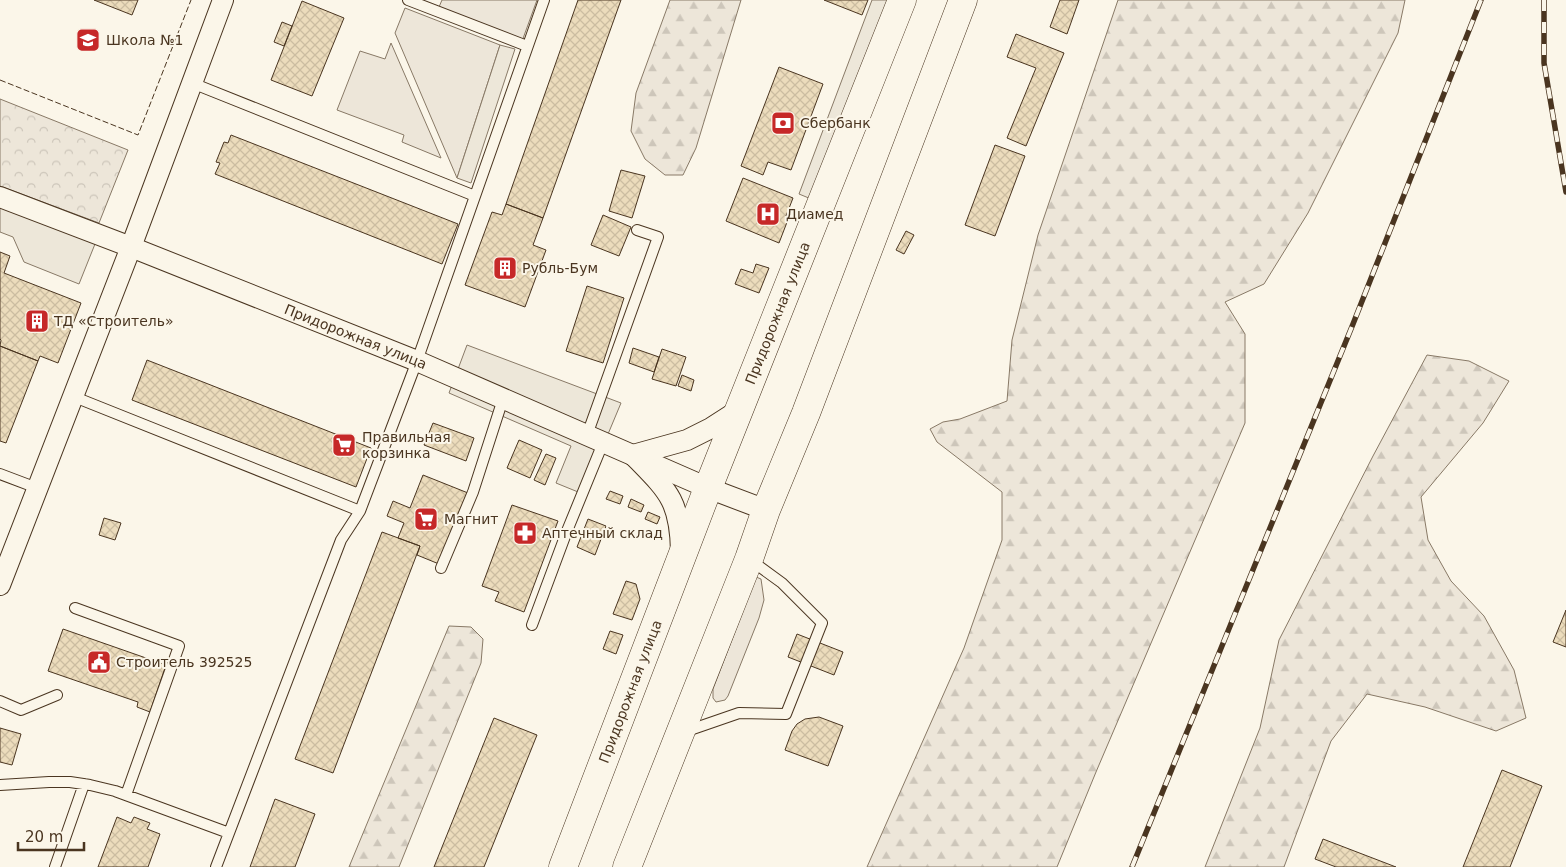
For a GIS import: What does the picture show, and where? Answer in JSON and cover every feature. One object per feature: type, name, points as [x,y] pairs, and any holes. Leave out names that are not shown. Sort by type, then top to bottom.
[{"type":"main road","name":"Придорожная улица","points":[[563,867],[681,557],[902,0]]},
{"type":"main road","points":[[627,867],[678,734],[749,559],[766,510],[806,413],[963,0]]},
{"type":"street","points":[[0,585],[131,247],[223,0]]},
{"type":"street","name":"Придорожная улица","points":[[0,197],[417,361],[708,488]]},
{"type":"street","points":[[681,557],[681,532],[675,506],[666,490],[633,456],[687,440],[711,428],[739,410]]},
{"type":"street","points":[[708,488],[766,510]]},
{"type":"lane","points":[[408,0],[527,46]]},
{"type":"lane","points":[[216,867],[341,540],[360,511],[417,361],[544,0]]},
{"type":"lane","points":[[192,83],[475,196]]},
{"type":"lane","points":[[532,625],[567,531],[658,237],[636,230]]},
{"type":"lane","points":[[72,396],[360,511]]},
{"type":"lane","points":[[441,568],[474,492],[503,398]]},
{"type":"lane","points":[[0,474],[37,488]]},
{"type":"lane","points":[[678,734],[739,713],[786,714],[822,623],[782,583],[749,559]]},
{"type":"lane","points":[[75,608],[179,646],[126,795]]},
{"type":"lane","points":[[0,701],[21,710],[57,695]]},
{"type":"lane","points":[[0,785],[49,782],[84,784],[126,795],[229,833]]},
{"type":"lane","points":[[55,867],[84,784]]},
{"type":"green space","points":[[442,0],[537,0],[521,44],[439,7]]},
{"type":"green space","points":[[670,0],[741,0],[696,148],[683,175],[665,175],[645,159],[631,131],[636,93]]},
{"type":"green space","points":[[1118,0],[1405,0],[1398,33],[1308,213],[1264,284],[1225,302],[1245,334],[1245,423],[1057,867],[867,867],[964,648],[1002,540],[1002,492],[937,442],[930,429],[943,422],[960,419],[1007,401],[1012,340],[1038,235]]},
{"type":"green space","points":[[405,8],[500,45],[457,178],[395,33]]},
{"type":"green space","points":[[391,43],[441,158],[402,142],[404,135],[337,110],[360,51],[385,59]]},
{"type":"green space","points":[[0,99],[128,150],[99,223],[0,186]]},
{"type":"green space","points":[[1427,355],[1469,361],[1509,381],[1483,423],[1421,497],[1428,540],[1451,581],[1484,616],[1514,670],[1526,718],[1496,731],[1425,707],[1367,694],[1331,741],[1284,867],[1205,867],[1260,728],[1279,640]]},
{"type":"green space","points":[[756,577],[761,579],[764,600],[759,618],[728,696],[725,700],[716,702],[713,698],[713,689]]},
{"type":"green space","points":[[449,626],[471,627],[483,639],[481,663],[399,867],[349,867]]},
{"type":"shaded area","points":[[872,0],[902,0],[821,203],[799,194]]},
{"type":"shaded area","points":[[500,45],[515,49],[471,183],[457,178]]},
{"type":"shaded area","points":[[0,197],[99,234],[79,284],[24,262],[13,237],[0,232]]},
{"type":"shaded area","points":[[467,345],[621,403],[583,494],[556,483],[571,446],[449,393]]},
{"type":"building","points":[[94,0],[138,0],[132,15]]},
{"type":"building","points":[[578,0],[621,0],[543,218],[506,204]]},
{"type":"building","points":[[824,0],[868,0],[862,15]]},
{"type":"building","points":[[1060,0],[1079,0],[1067,34],[1050,27]]},
{"type":"building","points":[[302,1],[344,18],[312,96],[271,80]]},
{"type":"building","points":[[282,22],[292,26],[284,46],[274,42]]},
{"type":"building","points":[[1016,34],[1064,53],[1026,146],[1007,138],[1036,68],[1007,57]]},
{"type":"building","name":"Сбербанк","points":[[779,67],[823,84],[791,170],[768,162],[763,175],[741,166]]},
{"type":"building","points":[[231,135],[458,224],[442,264],[215,174],[220,163],[216,162],[224,142],[228,143]]},
{"type":"building","points":[[995,145],[1025,156],[995,236],[965,225]]},
{"type":"building","points":[[621,170],[645,176],[632,218],[609,211]]},
{"type":"building","points":[[743,178],[793,198],[786,216],[789,217],[779,243],[726,221]]},
{"type":"building","name":"Рубль-Бум","points":[[506,204],[543,218],[533,245],[546,250],[525,307],[465,285],[492,212],[502,215]]},
{"type":"building","points":[[603,215],[631,227],[619,256],[591,245]]},
{"type":"building","points":[[906,231],[914,235],[904,254],[896,250]]},
{"type":"building","name":"ТД «Строитель»","points":[[0,252],[10,256],[4,273],[81,303],[58,363],[40,356],[38,361],[0,346]]},
{"type":"building","points":[[756,264],[769,268],[759,293],[735,284],[741,269],[753,273]]},
{"type":"building","points":[[587,286],[624,298],[603,363],[566,351]]},
{"type":"building","points":[[0,346],[38,361],[6,443],[0,441]]},
{"type":"building","points":[[633,348],[659,357],[654,372],[629,363]]},
{"type":"building","points":[[662,349],[686,357],[676,386],[652,379]]},
{"type":"building","points":[[147,360],[371,448],[356,487],[132,400]]},
{"type":"building","points":[[682,375],[694,380],[691,391],[678,386]]},
{"type":"building","points":[[433,423],[474,438],[466,461],[424,445]]},
{"type":"building","points":[[519,440],[542,450],[530,478],[507,468]]},
{"type":"building","points":[[546,454],[556,458],[545,485],[534,480]]},
{"type":"building","name":"Магнит","points":[[423,475],[468,493],[439,564],[417,555],[420,546],[398,538],[404,523],[387,516],[393,501],[410,508]]},
{"type":"building","points":[[610,491],[623,496],[620,504],[606,499]]},
{"type":"building","points":[[631,499],[644,505],[641,512],[628,507]]},
{"type":"building","points":[[512,505],[558,521],[524,612],[495,601],[499,592],[482,586]]},
{"type":"building","points":[[648,512],[660,517],[657,524],[645,519]]},
{"type":"building","points":[[104,518],[121,523],[115,540],[99,535]]},
{"type":"building","points":[[588,519],[606,526],[595,555],[577,547]]},
{"type":"building","points":[[382,532],[420,546],[333,773],[295,759]]},
{"type":"building","points":[[626,581],[636,584],[640,599],[632,620],[613,614]]},
{"type":"building","points":[[1566,610],[1566,647],[1553,642]]},
{"type":"building","points":[[63,629],[166,665],[150,712],[137,707],[138,702],[48,671]]},
{"type":"building","points":[[610,631],[623,635],[616,654],[603,649]]},
{"type":"building","points":[[797,634],[843,652],[834,675],[788,657]]},
{"type":"building","points":[[819,717],[843,726],[828,766],[785,750],[792,731],[797,724],[805,719]]},
{"type":"building","points":[[494,718],[537,735],[484,867],[434,867]]},
{"type":"building","points":[[0,728],[21,734],[12,765],[0,762]]},
{"type":"building","points":[[1502,770],[1542,786],[1510,867],[1463,867]]},
{"type":"building","points":[[275,799],[315,814],[295,867],[250,867]]},
{"type":"building","points":[[117,817],[131,823],[134,817],[150,823],[147,829],[160,834],[148,867],[98,867]]},
{"type":"building","points":[[1323,839],[1396,867],[1336,867],[1315,859]]},
{"type":"railway","points":[[1132,867],[1353,324],[1481,0]]},
{"type":"railway","points":[[1544,0],[1544,63],[1566,192]]},
{"type":"fence","points":[[0,80],[138,135],[191,0]]},
{"type":"place","name":"Школа №1","points":[[88,40]]},
{"type":"place","name":"Сбербанк","points":[[783,123]]},
{"type":"place","name":"Диамед","points":[[768,214]]},
{"type":"place","name":"Рубль-Бум","points":[[505,268]]},
{"type":"place","name":"ТД «Строитель»","points":[[37,321]]},
{"type":"place","name":"Правильная корзинка","points":[[344,445]]},
{"type":"place","name":"Магнит","points":[[426,519]]},
{"type":"place","name":"Аптечный склад","points":[[525,533]]},
{"type":"place","name":"Строитель 392525","points":[[99,662]]}]
